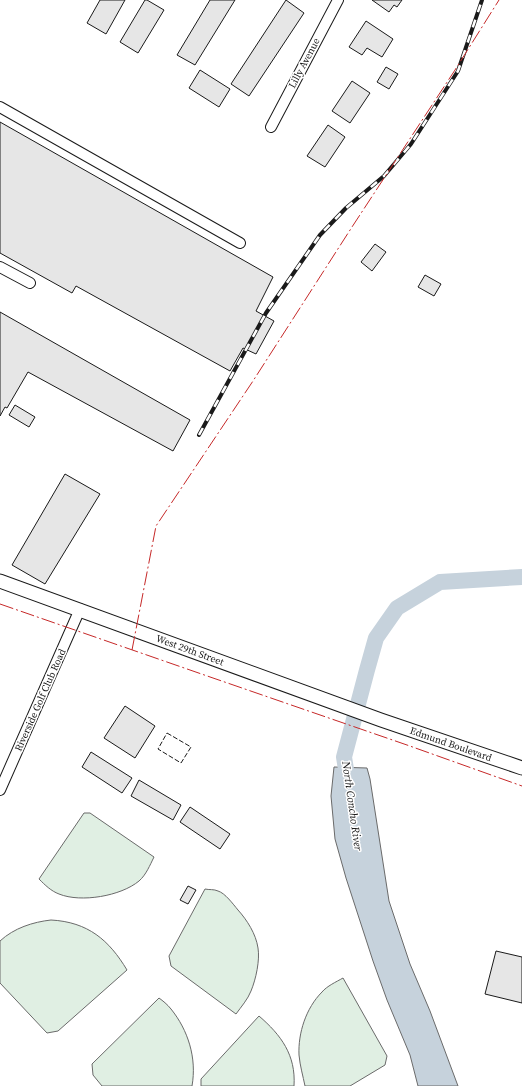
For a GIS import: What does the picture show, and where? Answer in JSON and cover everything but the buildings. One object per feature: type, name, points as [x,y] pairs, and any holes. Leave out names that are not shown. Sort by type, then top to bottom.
[{"type":"main road","name":"West 29th Street","points":[[0,581],[381,720]]},
{"type":"main road","name":"Edmund Boulevard","points":[[381,720],[522,768]]},
{"type":"street","name":"Lilly Avenue","points":[[271,127],[338,0]]},
{"type":"street","points":[[0,107],[240,243]]},
{"type":"street","points":[[0,267],[30,283]]},
{"type":"street","name":"Riverside Golf Club Road","points":[[0,790],[80,609]]},
{"type":"green space","points":[[84,813],[90,813],[154,857],[146,873],[139,881],[122,891],[112,894],[89,898],[78,898],[68,897],[56,893],[48,888],[39,879]]},
{"type":"green space","points":[[205,889],[218,891],[229,899],[248,923],[257,943],[258,958],[254,981],[248,997],[236,1014],[171,966],[169,956]]},
{"type":"green space","points":[[51,920],[76,924],[96,934],[113,950],[127,970],[58,1031],[47,1033],[0,983],[0,941],[5,936],[24,926]]},
{"type":"green space","points":[[343,978],[387,1056],[385,1065],[350,1086],[305,1086],[299,1055],[300,1038],[304,1021],[316,998],[329,986]]},
{"type":"green space","points":[[159,998],[177,1017],[190,1045],[193,1065],[192,1086],[102,1086],[93,1075],[92,1064]]},
{"type":"green space","points":[[259,1016],[267,1023],[286,1046],[290,1055],[294,1075],[294,1086],[201,1086],[201,1079]]},
{"type":"water","points":[[334,767],[367,768],[389,901],[410,964],[430,1011],[458,1086],[418,1086],[410,1055],[387,1000],[373,961],[335,839],[331,796]]},
{"type":"waterway","name":"North Concho River","points":[[349,788],[344,757],[367,670],[376,638],[397,608],[440,582],[522,577]]},
{"type":"railway","points":[[199,435],[266,313],[320,235],[346,208],[384,176],[411,144],[458,71],[482,0]]},
{"type":"fence","points":[[167,733],[191,747],[181,763],[158,749],[167,733]]},
{"type":"power","points":[[132,650],[156,526],[253,381],[499,0]]},
{"type":"power","points":[[0,604],[522,786]]}]
